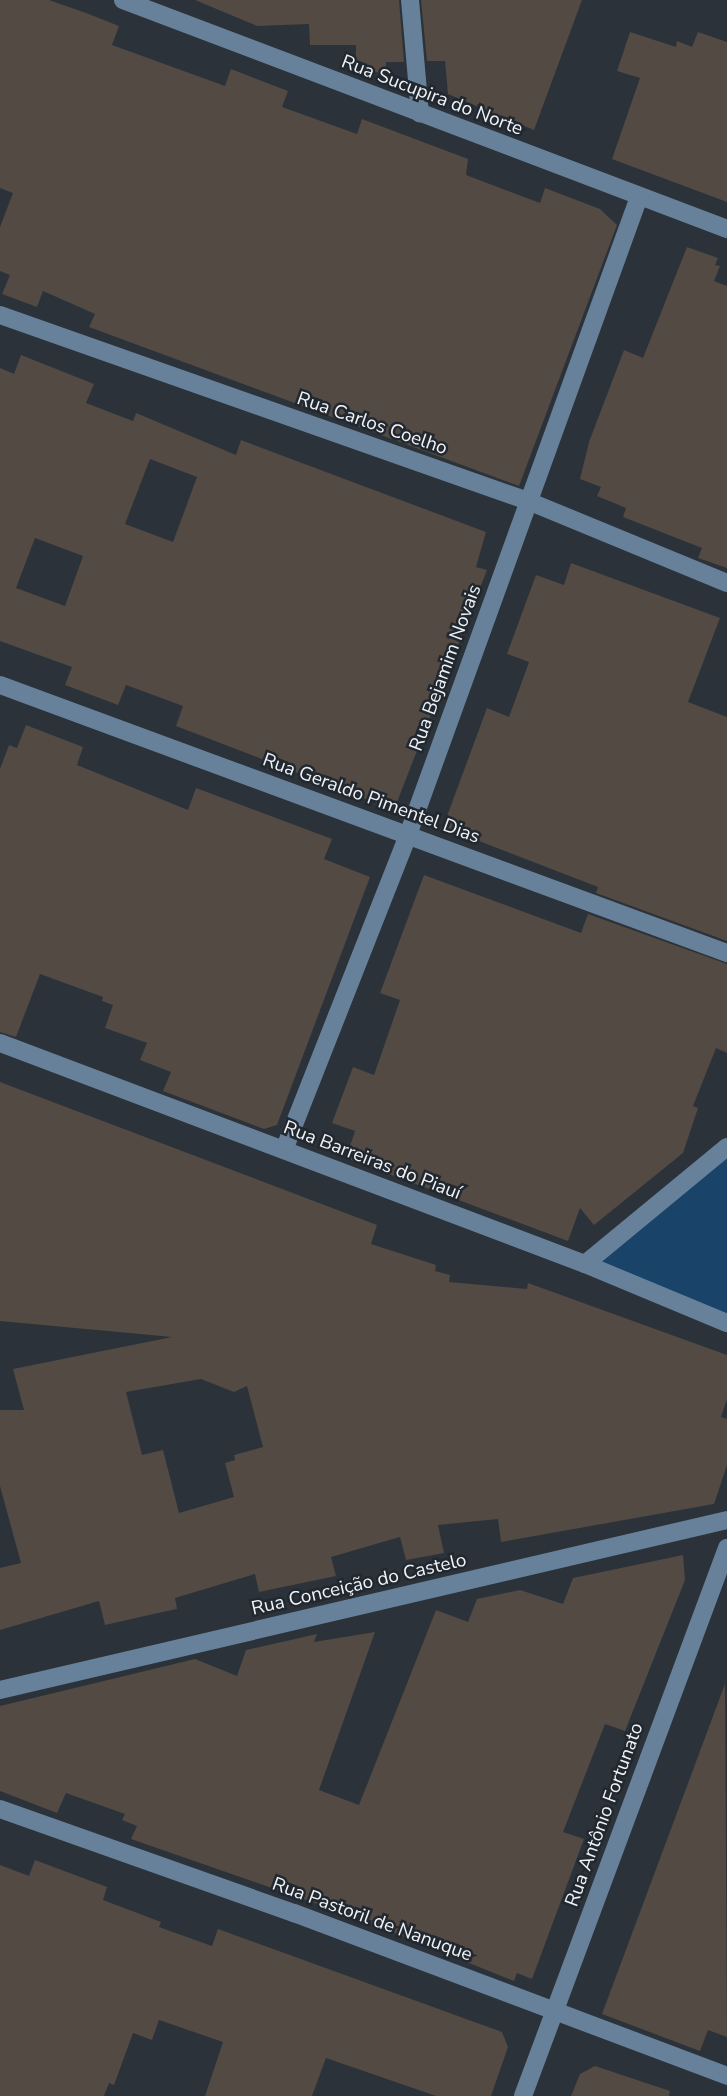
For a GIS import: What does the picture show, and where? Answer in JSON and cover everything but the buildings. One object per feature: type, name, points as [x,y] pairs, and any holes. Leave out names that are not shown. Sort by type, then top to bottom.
[{"type":"street","name":"Rua Sucupira do Norte","points":[[123,0],[727,229]]},
{"type":"street","points":[[410,0],[421,114]]},
{"type":"street","name":"Rua Bejamim Novais","points":[[284,1150],[408,835],[639,197]]},
{"type":"street","name":"Rua Carlos Coelho","points":[[0,315],[528,501],[727,583]]},
{"type":"street","name":"Rua Geraldo Pimentel Dias","points":[[0,685],[727,953]]},
{"type":"street","name":"Rua Barreiras do Piauí","points":[[0,1043],[585,1264],[727,1323]]},
{"type":"street","points":[[585,1264],[727,1147]]},
{"type":"street","name":"Rua Conceição do Castelo","points":[[0,1690],[727,1520]]},
{"type":"street","name":"Rua Antônio Fortunato","points":[[523,2096],[727,1548]]},
{"type":"street","name":"Rua Pastoril de Nanuque","points":[[0,1808],[727,2076]]},
{"type":"shaded area","points":[[727,1156],[727,1317],[578,1265]]}]
